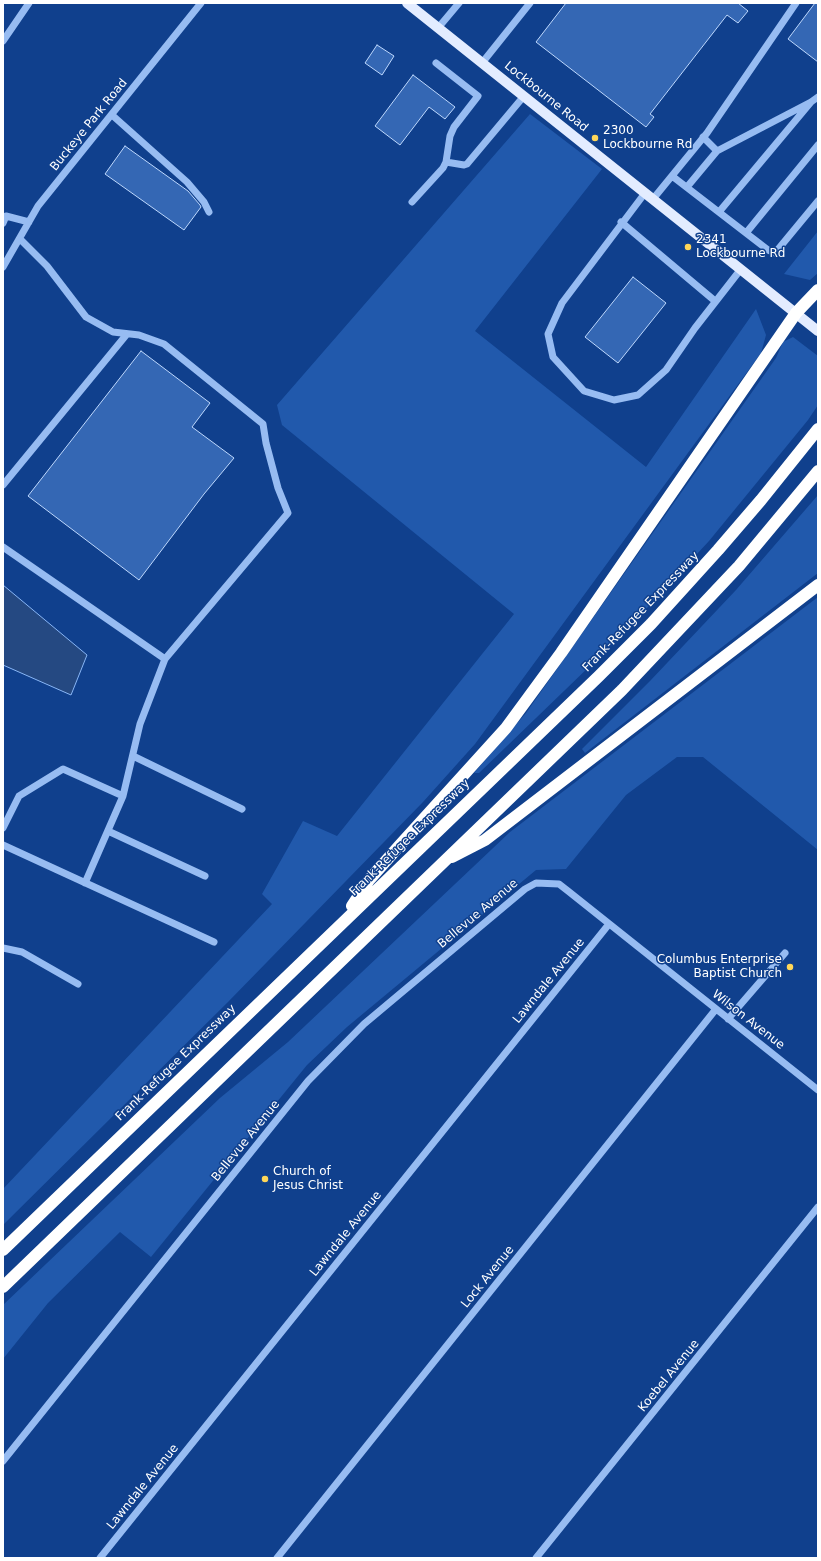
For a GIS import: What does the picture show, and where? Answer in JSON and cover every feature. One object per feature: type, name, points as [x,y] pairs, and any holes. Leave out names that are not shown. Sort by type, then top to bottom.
[{"type":"highway","points":[[339,925],[370,880],[506,728],[796,314],[818,290]]},
{"type":"highway","name":"Frank-Refugee Expressway","points":[[3,1250],[339,925],[552,722],[651,624],[752,511],[818,429]]},
{"type":"highway","points":[[3,1287],[622,690],[671,640],[739,566],[818,470]]},
{"type":"highway","points":[[440,864],[485,840],[818,585]]},
{"type":"main road","name":"Lockbourne Road","points":[[407,3],[818,331]]},
{"type":"street","points":[[3,41],[29,3]]},
{"type":"street","name":"Buckeye Park Road","points":[[3,267],[38,206],[201,3]]},
{"type":"street","points":[[438,28],[459,3]]},
{"type":"street","points":[[482,63],[530,3]]},
{"type":"street","points":[[653,199],[703,137],[796,3]]},
{"type":"street","points":[[412,202],[443,168],[446,162],[450,136],[454,127],[478,96],[436,63]]},
{"type":"street","points":[[446,162],[464,165],[468,164],[524,96]]},
{"type":"street","points":[[687,187],[718,151],[818,97]]},
{"type":"street","points":[[719,212],[811,102]]},
{"type":"street","points":[[112,115],[187,182],[204,202],[209,212]]},
{"type":"street","points":[[703,137],[718,151]]},
{"type":"street","points":[[746,233],[818,145]]},
{"type":"street","points":[[672,176],[768,250],[775,253],[818,201]]},
{"type":"street","points":[[645,192],[621,222],[562,304],[548,334],[553,357],[584,391],[614,400],[638,395],[666,370],[695,328],[741,269]]},
{"type":"street","points":[[4,218],[29,222]]},
{"type":"street","points":[[621,222],[716,301]]},
{"type":"street","points":[[20,239],[47,266],[86,316],[114,332],[139,335],[164,344],[263,424],[266,443],[274,473],[288,513],[166,659],[140,724],[123,796],[85,883]]},
{"type":"street","points":[[3,485],[127,334]]},
{"type":"street","points":[[3,547],[166,659]]},
{"type":"street","points":[[133,756],[242,809]]},
{"type":"street","points":[[3,828],[19,796],[63,768],[123,796]]},
{"type":"street","points":[[108,831],[205,876]]},
{"type":"street","points":[[3,846],[214,942]]},
{"type":"street","name":"Wilson Avenue","points":[[549,882],[559,884],[818,1090]]},
{"type":"street","name":"Bellevue Avenue","points":[[3,1461],[308,1081],[364,1024],[525,889],[536,883],[549,882]]},
{"type":"street","name":"Lawndale Avenue","points":[[100,1558],[609,924]]},
{"type":"street","points":[[3,948],[22,952],[78,984]]},
{"type":"street","points":[[728,1019],[785,953]]},
{"type":"street","name":"Lock Avenue","points":[[277,1558],[716,1009]]},
{"type":"street","name":"Koebel Avenue","points":[[536,1558],[818,1207]]},
{"type":"shaded area","points":[[530,114],[602,169],[475,331],[646,467],[756,309],[766,335],[761,353],[475,744],[423,802],[228,1002],[3,1225],[3,1189],[272,904],[262,894],[303,821],[337,836],[514,614],[282,425],[277,405]]},
{"type":"shaded area","points":[[818,231],[818,273],[810,280],[784,274]]},
{"type":"shaded area","points":[[793,337],[818,356],[818,405],[808,420],[709,541],[621,636],[479,773],[474,773],[526,713],[776,358],[783,342]]},
{"type":"shaded area","points":[[818,495],[818,573],[585,753],[582,749],[650,681],[736,590]]},
{"type":"shaded area","points":[[3,585],[87,655],[71,695],[3,665]]},
{"type":"shaded area","points":[[818,597],[818,850],[703,757],[677,757],[626,795],[566,869],[536,870],[347,1027],[307,1065],[151,1257],[120,1232],[48,1303],[3,1359],[3,1305],[220,1098],[288,1042],[510,832]]},
{"type":"building","points":[[566,3],[738,3],[748,11],[738,23],[727,15],[650,114],[654,117],[646,127],[536,42]]},
{"type":"building","points":[[815,3],[818,3],[818,62],[788,39]]},
{"type":"building","points":[[377,45],[394,56],[382,75],[365,63]]},
{"type":"building","points":[[413,75],[455,107],[445,119],[429,107],[400,145],[375,126]]},
{"type":"building","points":[[125,146],[188,191],[200,205],[201,207],[184,230],[105,174]]},
{"type":"building","points":[[633,277],[666,303],[618,363],[585,337]]},
{"type":"building","points":[[141,351],[210,403],[192,427],[234,458],[204,494],[139,580],[28,496]]},
{"type":"place","name":"2300 Lockbourne Rd","points":[[595,138]]},
{"type":"place","name":"2341 Lockbourne Rd","points":[[688,247]]},
{"type":"place","name":"Columbus Enterprise Baptist Church","points":[[790,967]]},
{"type":"place","name":"Church of Jesus Christ","points":[[265,1179]]}]
